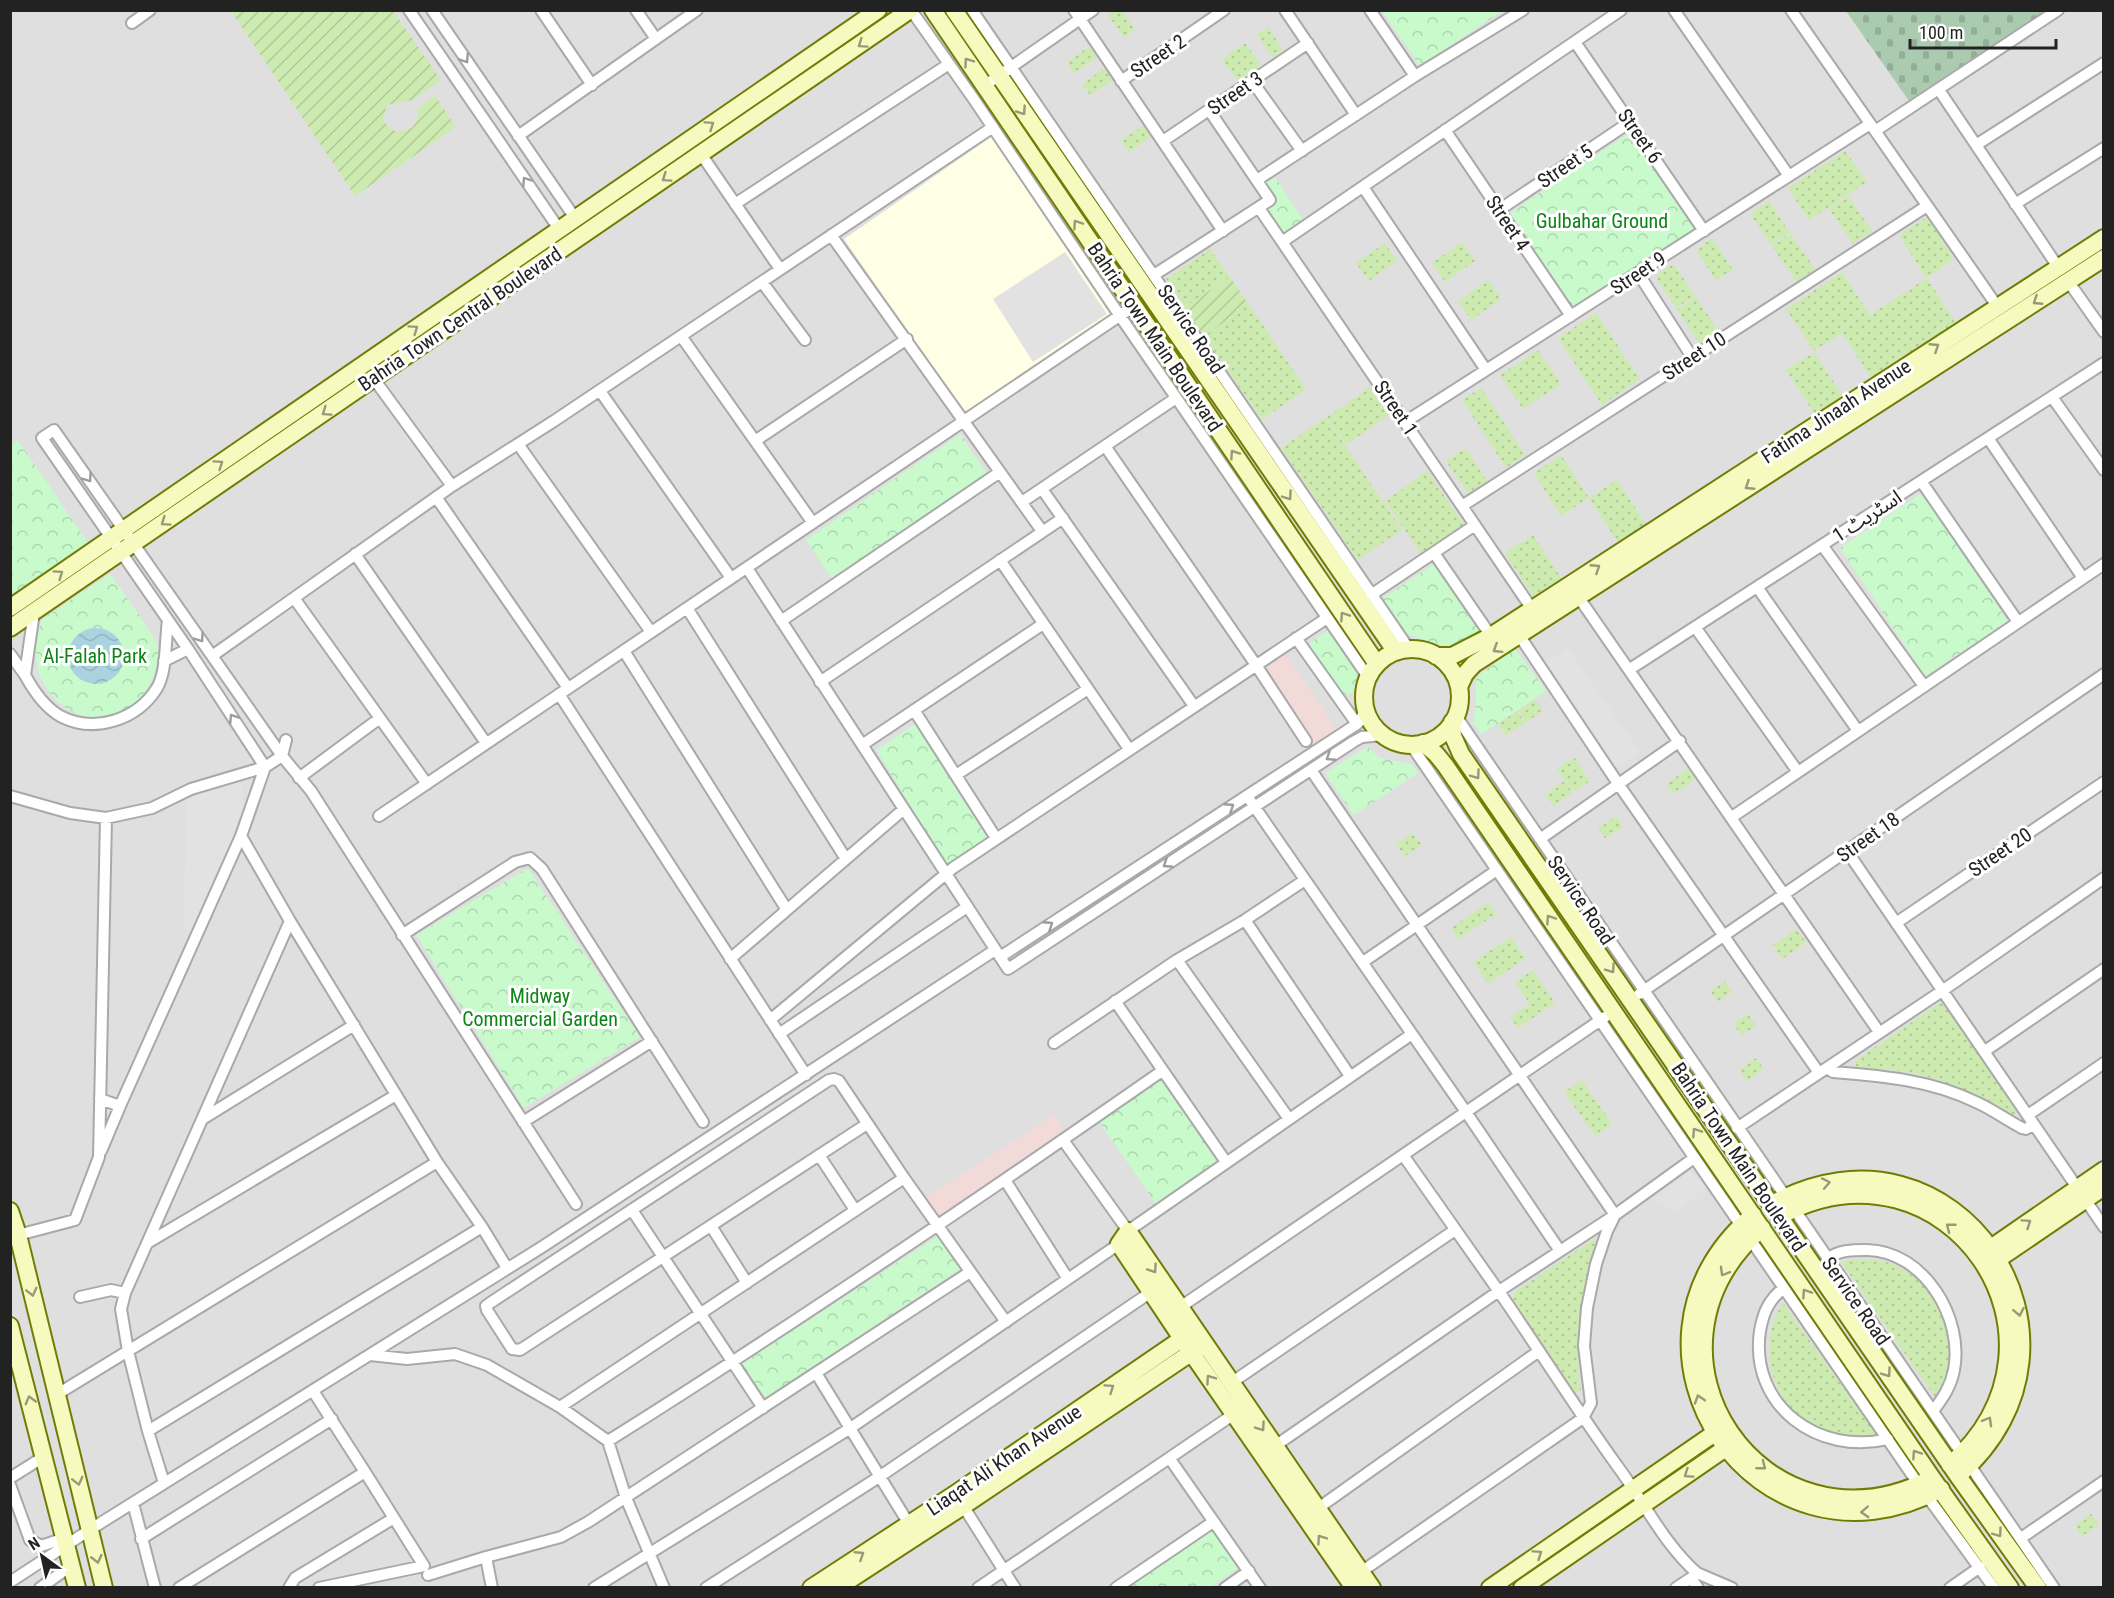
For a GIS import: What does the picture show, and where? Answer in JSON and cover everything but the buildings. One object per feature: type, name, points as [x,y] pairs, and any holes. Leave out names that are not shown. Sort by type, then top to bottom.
[{"type":"street","points":[[132,23],[150,10]]},
{"type":"street","points":[[409,10],[559,229]]},
{"type":"street","points":[[432,10],[575,218]]},
{"type":"street","points":[[541,10],[591,85]]},
{"type":"street","points":[[636,10],[656,39]]},
{"type":"street","points":[[518,136],[697,10]]},
{"type":"street","name":"Bahria Town Central Boulevard","points":[[10,608],[878,10]]},
{"type":"street","points":[[853,28],[858,29],[885,10]]},
{"type":"street","points":[[910,10],[1127,311],[1176,398],[1327,618],[1373,670]]},
{"type":"street","name":"Bahria Town Central Boulevard","points":[[10,627],[910,10]]},
{"type":"street","name":"Bahria Town Main Boulevard","points":[[933,10],[998,76],[1127,311],[1373,670]]},
{"type":"street","name":"Bahria Town Main Boulevard","points":[[954,10],[998,76],[1153,283],[1402,650]]},
{"type":"street","points":[[972,10],[998,76],[1077,15],[1093,10]]},
{"type":"street","name":"Street 2","points":[[1121,81],[1224,10]]},
{"type":"street","points":[[1285,10],[1356,115]]},
{"type":"street","points":[[1370,10],[1415,76]]},
{"type":"street","points":[[1257,180],[1415,76],[1523,10]]},
{"type":"street","points":[[1282,242],[1621,10]]},
{"type":"street","points":[[1674,10],[1789,177]]},
{"type":"street","points":[[1791,10],[1997,306]]},
{"type":"street","name":"Street 9","points":[[1405,422],[1789,177],[1939,90],[2058,10]]},
{"type":"street","points":[[1077,15],[1223,231]]},
{"type":"street","name":"Street 6","points":[[1575,42],[1704,231]]},
{"type":"street","name":"Street 3","points":[[1162,141],[1308,43]]},
{"type":"street","points":[[1976,145],[2103,63]]},
{"type":"street","points":[[735,204],[949,64]]},
{"type":"street","points":[[1252,81],[1302,151]]},
{"type":"street","points":[[1939,90],[2058,267]]},
{"type":"street","points":[[1153,283],[1223,231],[1270,200],[1209,110]]},
{"type":"street","name":"Street 5","points":[[1499,210],[1630,122]]},
{"type":"street","points":[[212,656],[452,486],[600,391],[993,127]]},
{"type":"street","name":"Street 4","points":[[1445,130],[1571,316]]},
{"type":"street","points":[[2015,204],[2103,148]]},
{"type":"street","points":[[700,154],[780,269]]},
{"type":"street","points":[[1363,187],[1486,370]]},
{"type":"street","name":"Street 10","points":[[1462,506],[1927,206]]},
{"type":"street","name":"Street 1","points":[[1259,208],[1532,609]]},
{"type":"street","points":[[831,235],[1042,531]]},
{"type":"street","name":"Fatima Jinaah Avenue","points":[[1459,687],[1469,668],[1519,635],[1574,590],[1997,306],[2103,238]]},
{"type":"street","name":"Fatima Jinaah Avenue","points":[[1436,656],[1452,656],[1491,636],[1532,609],[1574,590],[2103,258]]},
{"type":"street","points":[[1638,273],[1692,357]]},
{"type":"street","points":[[2068,281],[2103,332]]},
{"type":"street","points":[[762,282],[805,340]]},
{"type":"street","name":"Service Road","points":[[1153,283],[1371,595],[1402,650]]},
{"type":"street","points":[[379,816],[1127,311]]},
{"type":"street","points":[[681,336],[813,523]]},
{"type":"street","points":[[755,441],[907,339]]},
{"type":"street","name":"اسٹریٹ 1","points":[[1629,669],[2103,363]]},
{"type":"street","points":[[374,379],[452,486]]},
{"type":"street","points":[[600,391],[731,578]]},
{"type":"street","points":[[2052,397],[2103,470]]},
{"type":"street","points":[[1022,502],[1176,398]]},
{"type":"street","points":[[118,533],[42,438],[54,430],[128,548],[212,656],[282,756],[311,792],[576,1204]]},
{"type":"street","points":[[1988,438],[2083,578]]},
{"type":"street","points":[[518,444],[651,632]]},
{"type":"street","points":[[1105,446],[1306,741]]},
{"type":"street","points":[[781,621],[1000,471]]},
{"type":"street","points":[[1921,481],[2018,622]]},
{"type":"street","points":[[1042,489],[1194,706]]},
{"type":"street","points":[[436,497],[563,691],[730,959],[806,1075]]},
{"type":"street","points":[[820,682],[1063,518]]},
{"type":"street","points":[[1371,595],[1475,525]]},
{"type":"street","points":[[1822,545],[1924,687]]},
{"type":"street","points":[[128,548],[168,620],[265,767]]},
{"type":"street","points":[[1434,553],[1491,636]]},
{"type":"street","points":[[355,554],[486,743]]},
{"type":"street","points":[[1000,560],[1129,749]]},
{"type":"street","points":[[1732,817],[2103,564]]},
{"type":"street","points":[[747,568],[1008,969],[1362,737],[1382,735]]},
{"type":"street","points":[[1757,587],[1858,731]]},
{"type":"street","points":[[1574,590],[1879,1032]]},
{"type":"street","points":[[294,598],[427,784]]},
{"type":"street","points":[[687,608],[846,859]]},
{"type":"street","points":[[25,675],[34,612]]},
{"type":"street","points":[[770,1020],[946,874],[996,838],[1327,618]]},
{"type":"street","points":[[10,654],[45,705],[60,716],[77,722],[96,724],[114,722],[131,714],[146,703],[157,688],[163,674],[168,620]]},
{"type":"street","points":[[862,745],[1043,624]]},
{"type":"street","points":[[1695,627],[1798,772]]},
{"type":"street","points":[[1519,635],[1724,936],[1823,1070],[1890,1077],[1927,1084],[1977,1102],[2026,1129],[2031,1120],[2103,1063]]},
{"type":"street","points":[[1296,638],[1357,724]]},
{"type":"street","points":[[1419,649],[1436,656],[1451,669],[1459,687],[1459,707],[1454,719],[1439,736],[1417,744],[1391,740],[1382,735],[1371,723],[1365,708],[1364,697],[1373,670],[1402,650],[1419,649]]},
{"type":"street","points":[[164,661],[188,650]]},
{"type":"street","points":[[624,651],[787,910]]},
{"type":"street","name":"Street 18","points":[[1637,995],[2103,674]]},
{"type":"street","points":[[956,775],[1088,689]]},
{"type":"street","points":[[10,1582],[66,1542],[133,1503],[552,1241],[806,1075],[1247,796],[1357,724],[1365,708]]},
{"type":"street","points":[[914,710],[996,838]]},
{"type":"street","points":[[300,778],[380,718]]},
{"type":"street","name":"Bahria Town Main Boulevard","points":[[1454,719],[1453,736],[1461,754],[1637,995],[1960,1465],[2038,1587]]},
{"type":"street","name":"Service Road","points":[[1454,719],[1540,839],[1637,995],[1737,1128],[1783,1206],[1827,1259],[1933,1411],[1960,1465],[2021,1538],[2054,1587]]},
{"type":"street","points":[[10,796],[70,813],[106,818],[152,808],[191,789],[265,767],[282,756],[286,740]]},
{"type":"street","points":[[1540,839],[1680,741]]},
{"type":"street","points":[[1417,744],[1497,870],[1607,1016],[1694,1158],[1751,1227],[1784,1288],[1888,1439],[1930,1487],[1994,1587]]},
{"type":"street","name":"Bahria Town Main Boulevard","points":[[1417,744],[1436,753],[1445,765],[1607,1016],[1751,1227],[1930,1487],[2010,1587]]},
{"type":"street","points":[[18,1235],[75,1220],[120,1106],[241,836],[265,767]]},
{"type":"street","points":[[1311,770],[1615,1215]]},
{"type":"street","name":"Street 20","points":[[1896,923],[2103,782]]},
{"type":"street","points":[[1247,796],[1560,1251]]},
{"type":"street","points":[[730,959],[904,809]]},
{"type":"street","points":[[99,1156],[106,818]]},
{"type":"street","points":[[241,836],[290,921],[437,1162],[507,1268]]},
{"type":"street","points":[[1847,851],[2103,1227]]},
{"type":"street","points":[[402,935],[515,862],[530,858],[542,869],[703,1122]]},
{"type":"street","points":[[1363,962],[1497,870]]},
{"type":"street","points":[[1737,1128],[1942,991],[2103,878]]},
{"type":"street","points":[[1053,1043],[1177,960],[1245,920],[1305,880]]},
{"type":"street","points":[[779,1034],[967,907]]},
{"type":"street","points":[[1245,920],[1350,1076]]},
{"type":"street","points":[[164,1483],[128,1351],[121,1309],[125,1293],[290,921]]},
{"type":"street","points":[[1177,960],[1289,1119]]},
{"type":"street","points":[[1985,1051],[2103,969]]},
{"type":"street","points":[[1116,1001],[1226,1162]]},
{"type":"street","points":[[1179,1308],[1607,1016]]},
{"type":"street","points":[[204,1118],[354,1025]]},
{"type":"street","points":[[594,1587],[849,1429],[1068,1279],[1226,1162],[1412,1034]]},
{"type":"street","points":[[523,1122],[652,1041]]},
{"type":"street","points":[[608,1441],[733,1362],[1005,1180],[1162,1071]]},
{"type":"street","points":[[867,1124],[520,1350],[512,1349],[487,1310],[486,1306],[834,1078],[838,1081],[1006,1322]]},
{"type":"street","points":[[149,1243],[396,1095]]},
{"type":"street","points":[[100,1099],[120,1106]]},
{"type":"street","points":[[1063,1140],[1123,1237],[1150,1292],[1231,1383],[1372,1587]]},
{"type":"street","points":[[819,1155],[855,1210]]},
{"type":"street","points":[[1403,1155],[1499,1291],[1583,1419],[1694,1575],[1698,1587]]},
{"type":"street","points":[[1275,1446],[1499,1291],[1615,1215],[1694,1158]]},
{"type":"street","points":[[56,1395],[437,1162]]},
{"type":"street","points":[[1989,1257],[2081,1194],[2103,1170]]},
{"type":"street","points":[[560,1407],[904,1178]]},
{"type":"street","points":[[1005,1180],[1068,1279]]},
{"type":"street","points":[[1783,1206],[1807,1188],[1840,1180],[1875,1180],[1920,1191],[1950,1208],[1976,1230],[1989,1257],[2010,1281],[2020,1311],[2023,1342],[2022,1367],[2016,1392],[2004,1421],[1987,1447],[1960,1465]]},
{"type":"street","points":[[2081,1194],[2103,1187]]},
{"type":"street","points":[[632,1210],[763,1408]]},
{"type":"street","points":[[10,1211],[18,1235],[104,1587]]},
{"type":"street","points":[[1361,1572],[1583,1419],[1591,1403],[1584,1346],[1587,1308],[1596,1264],[1615,1215]]},
{"type":"street","points":[[711,1226],[747,1283]]},
{"type":"street","points":[[148,1431],[482,1227]]},
{"type":"street","points":[[1751,1227],[1724,1246],[1708,1270],[1697,1296],[1691,1324],[1690,1353],[1694,1381],[1702,1408],[1730,1445],[1771,1473],[1802,1489],[1825,1496],[1849,1499],[1873,1498],[1930,1487]]},
{"type":"street","points":[[1231,1383],[1455,1230]]},
{"type":"street","points":[[1123,1237],[1179,1308],[1193,1341],[1234,1414],[1354,1587]]},
{"type":"street","points":[[1827,1259],[1839,1252],[1857,1250],[1881,1252],[1898,1258],[1921,1273],[1934,1289],[1948,1313],[1956,1345],[1951,1381],[1933,1411]]},
{"type":"street","points":[[319,1587],[426,1571],[561,1537],[626,1498],[970,1272]]},
{"type":"street","points":[[1784,1288],[1770,1301],[1764,1313],[1759,1337],[1763,1373],[1780,1405],[1802,1426],[1830,1439],[1860,1443],[1888,1439]]},
{"type":"street","points":[[80,1297],[111,1290],[125,1293]]},
{"type":"street","points":[[705,1587],[879,1477],[1150,1292]]},
{"type":"street","points":[[10,1326],[77,1587]]},
{"type":"street","name":"Liaqat Ali Khan Avenue","points":[[837,1587],[959,1500],[1193,1341]]},
{"type":"street","points":[[1317,1509],[1539,1351]]},
{"type":"street","points":[[369,1355],[407,1359],[455,1354],[487,1365],[560,1407],[608,1441],[626,1498],[664,1587]]},
{"type":"street","points":[[816,1373],[909,1524]]},
{"type":"street","points":[[313,1391],[426,1571],[431,1587]]},
{"type":"street","points":[[978,1587],[1234,1414]]},
{"type":"street","points":[[141,1539],[332,1419]]},
{"type":"street","points":[[1490,1587],[1720,1430]]},
{"type":"street","points":[[1522,1587],[1730,1445]]},
{"type":"street","points":[[10,1478],[45,1456]]},
{"type":"street","points":[[1170,1459],[1260,1587]]},
{"type":"street","points":[[179,1587],[365,1472]]},
{"type":"street","points":[[2021,1538],[2103,1482]]},
{"type":"street","points":[[10,1485],[30,1540],[41,1546],[66,1542]]},
{"type":"street","points":[[959,1500],[1015,1587]]},
{"type":"street","name":"Liaqat Ali Khan Avenue","points":[[811,1587],[909,1524],[959,1500]]},
{"type":"street","points":[[133,1503],[155,1587]]},
{"type":"street","points":[[289,1587],[296,1578],[394,1518]]},
{"type":"street","points":[[1116,1587],[1213,1522]]},
{"type":"street","points":[[486,1557],[492,1587]]},
{"type":"street","points":[[40,1587],[72,1565]]},
{"type":"street","points":[[1950,1587],[1980,1568]]},
{"type":"street","points":[[1225,1587],[1249,1571]]},
{"type":"street","points":[[1676,1587],[1694,1575]]},
{"type":"street","points":[[1694,1575],[1732,1587]]},
{"type":"shaded area","points":[[11,11],[2103,11],[2103,1587],[11,1588]]},
{"type":"shaded area","points":[[994,135],[1113,313],[965,413],[844,239]]},
{"type":"shaded area","points":[[1065,252],[1107,314],[1033,362],[993,299]]},
{"type":"shaded area","points":[[1568,648],[1640,752],[1617,768],[1546,663]]},
{"type":"shaded area","points":[[1284,652],[1337,729],[1313,744],[1262,667]]},
{"type":"shaded area","points":[[241,781],[244,808],[191,934],[184,930],[186,800],[208,790]]},
{"type":"shaded area","points":[[1054,1115],[1064,1130],[938,1217],[925,1198]]},
{"type":"shaded area","points":[[1688,1170],[1706,1187],[1678,1212],[1652,1200]]},
{"type":"green space","points":[[1115,10],[1123,11],[1135,30],[1124,38],[1108,15]]},
{"type":"green space","points":[[231,11],[393,11],[441,80],[413,100],[387,105],[383,119],[395,131],[412,128],[418,118],[418,108],[435,96],[456,127],[355,196]]},
{"type":"green space","points":[[1382,11],[1502,11],[1420,66]]},
{"type":"green space","points":[[1846,11],[2045,11],[1909,101]]},
{"type":"green space","points":[[1268,27],[1283,50],[1272,57],[1257,35]]},
{"type":"green space","points":[[1245,43],[1261,65],[1238,81],[1222,59]]},
{"type":"green space","points":[[1090,46],[1097,57],[1074,73],[1067,62]]},
{"type":"green space","points":[[1105,68],[1113,80],[1090,95],[1082,84]]},
{"type":"green space","points":[[1144,125],[1152,136],[1129,152],[1121,140]]},
{"type":"green space","name":"Gulbahar Ground","points":[[1629,133],[1695,229],[1575,310],[1510,213]]},
{"type":"green space","points":[[1845,151],[1867,182],[1809,220],[1788,188]]},
{"type":"green space","points":[[1275,177],[1303,220],[1283,233],[1267,209],[1276,203],[1264,184]]},
{"type":"green space","points":[[1848,196],[1872,231],[1853,244],[1829,209]]},
{"type":"green space","points":[[1769,201],[1790,233],[1771,245],[1750,214]]},
{"type":"green space","points":[[1927,217],[1954,259],[1926,278],[1899,235]]},
{"type":"green space","points":[[1791,234],[1815,269],[1796,282],[1772,246]]},
{"type":"green space","points":[[1712,238],[1733,270],[1716,280],[1696,250]]},
{"type":"green space","points":[[1462,242],[1475,261],[1445,282],[1432,263]]},
{"type":"green space","points":[[1385,243],[1397,261],[1369,281],[1356,263]]},
{"type":"green space","points":[[1210,249],[1230,277],[1185,307],[1166,279]]},
{"type":"green space","points":[[1674,264],[1695,296],[1676,308],[1655,276]]},
{"type":"green space","points":[[1842,272],[1870,315],[1927,278],[1956,324],[1872,379],[1842,333],[1814,351],[1786,309]]},
{"type":"green space","points":[[1230,277],[1249,305],[1204,336],[1185,307]]},
{"type":"green space","points":[[1488,280],[1501,299],[1471,320],[1458,301]]},
{"type":"green space","points":[[1696,297],[1719,332],[1700,345],[1677,309]]},
{"type":"green space","points":[[1249,305],[1306,389],[1262,420],[1204,336]]},
{"type":"green space","points":[[1596,313],[1618,346],[1610,352],[1618,347],[1640,379],[1602,405],[1558,338]]},
{"type":"green space","points":[[1538,350],[1561,384],[1523,409],[1500,375]]},
{"type":"green space","points":[[1814,352],[1844,398],[1816,416],[1786,370]]},
{"type":"green space","points":[[1370,387],[1389,415],[1346,445],[1327,417]]},
{"type":"green space","points":[[1481,388],[1525,455],[1506,468],[1462,400]]},
{"type":"green space","points":[[1326,417],[1402,530],[1358,560],[1281,448]]},
{"type":"green space","points":[[960,434],[987,474],[833,580],[806,540]]},
{"type":"green space","points":[[18,440],[88,543],[11,595],[10,445]]},
{"type":"green space","points":[[1466,448],[1487,481],[1468,493],[1446,461]]},
{"type":"green space","points":[[1561,455],[1589,498],[1561,516],[1534,473]]},
{"type":"green space","points":[[1427,471],[1466,527],[1423,557],[1385,501]]},
{"type":"green space","points":[[1617,480],[1647,526],[1619,544],[1589,498]]},
{"type":"green space","points":[[1922,493],[2008,621],[1925,676],[1840,548]]},
{"type":"green space","points":[[1533,535],[1563,581],[1535,599],[1505,553]]},
{"type":"green space","points":[[1434,564],[1480,631],[1452,649],[1403,633],[1380,600]]},
{"type":"green space","name":"Al-Falah Park","points":[[110,574],[156,641],[157,664],[149,686],[128,710],[113,716],[86,716],[63,706],[45,686],[37,667],[37,639],[42,619]]},
{"type":"green space","points":[[1330,629],[1358,670],[1354,691],[1348,695],[1342,693],[1308,644]]},
{"type":"green space","points":[[1515,649],[1546,691],[1482,734],[1473,723],[1476,707],[1476,677]]},
{"type":"green space","points":[[1535,699],[1543,711],[1526,722],[1518,711]]},
{"type":"green space","points":[[1517,711],[1525,723],[1506,735],[1498,724]]},
{"type":"green space","points":[[915,724],[987,838],[948,866],[876,750]]},
{"type":"green space","points":[[1367,747],[1380,758],[1412,764],[1418,773],[1354,815],[1325,773]]},
{"type":"green space","points":[[1574,757],[1590,781],[1572,792],[1557,769]]},
{"type":"green space","points":[[1689,768],[1696,779],[1673,794],[1666,784]]},
{"type":"green space","points":[[1564,781],[1572,793],[1553,806],[1545,794]]},
{"type":"green space","points":[[1616,816],[1623,827],[1605,838],[1598,828]]},
{"type":"green space","points":[[1413,833],[1422,845],[1405,856],[1396,844]]},
{"type":"green space","name":"Midway Commercial Garden","points":[[528,868],[640,1037],[524,1108],[416,935]]},
{"type":"green space","points":[[1488,903],[1496,914],[1458,939],[1451,928]]},
{"type":"green space","points":[[1797,929],[1806,943],[1782,959],[1773,945]]},
{"type":"green space","points":[[1511,937],[1525,959],[1488,984],[1473,962]]},
{"type":"green space","points":[[1533,970],[1555,1003],[1518,1028],[1510,1017],[1530,1004],[1515,982]]},
{"type":"green space","points":[[1725,981],[1732,992],[1718,1002],[1710,991]]},
{"type":"green space","points":[[1944,1000],[2018,1113],[2014,1115],[1974,1094],[1932,1078],[1902,1071],[1856,1067],[1855,1061]]},
{"type":"green space","points":[[1748,1014],[1756,1026],[1741,1035],[1734,1024]]},
{"type":"green space","points":[[1756,1058],[1764,1069],[1747,1081],[1739,1070]]},
{"type":"green space","points":[[1160,1079],[1218,1160],[1156,1204],[1099,1121]]},
{"type":"green space","points":[[1582,1080],[1612,1124],[1595,1136],[1564,1092]]},
{"type":"green space","points":[[938,1236],[960,1269],[766,1398],[740,1365]]},
{"type":"green space","points":[[1594,1239],[1597,1245],[1587,1282],[1579,1334],[1581,1390],[1575,1393],[1512,1298],[1516,1291]]},
{"type":"green space","points":[[1851,1259],[1879,1260],[1898,1266],[1923,1284],[1933,1296],[1946,1324],[1950,1355],[1946,1378],[1935,1397],[1841,1262]]},
{"type":"green space","points":[[1783,1303],[1877,1435],[1872,1438],[1831,1435],[1808,1424],[1793,1411],[1774,1378],[1770,1359],[1769,1340],[1774,1321]]},
{"type":"green space","points":[[2091,1514],[2099,1525],[2082,1536],[2075,1525]]},
{"type":"green space","points":[[1212,1531],[1239,1568],[1210,1587],[1129,1587]]},
{"type":"water","points":[[96,628],[107,630],[116,636],[122,645],[124,656],[122,667],[116,676],[107,682],[96,684],[85,682],[76,676],[70,667],[68,656],[70,645],[76,636],[85,630]]}]
